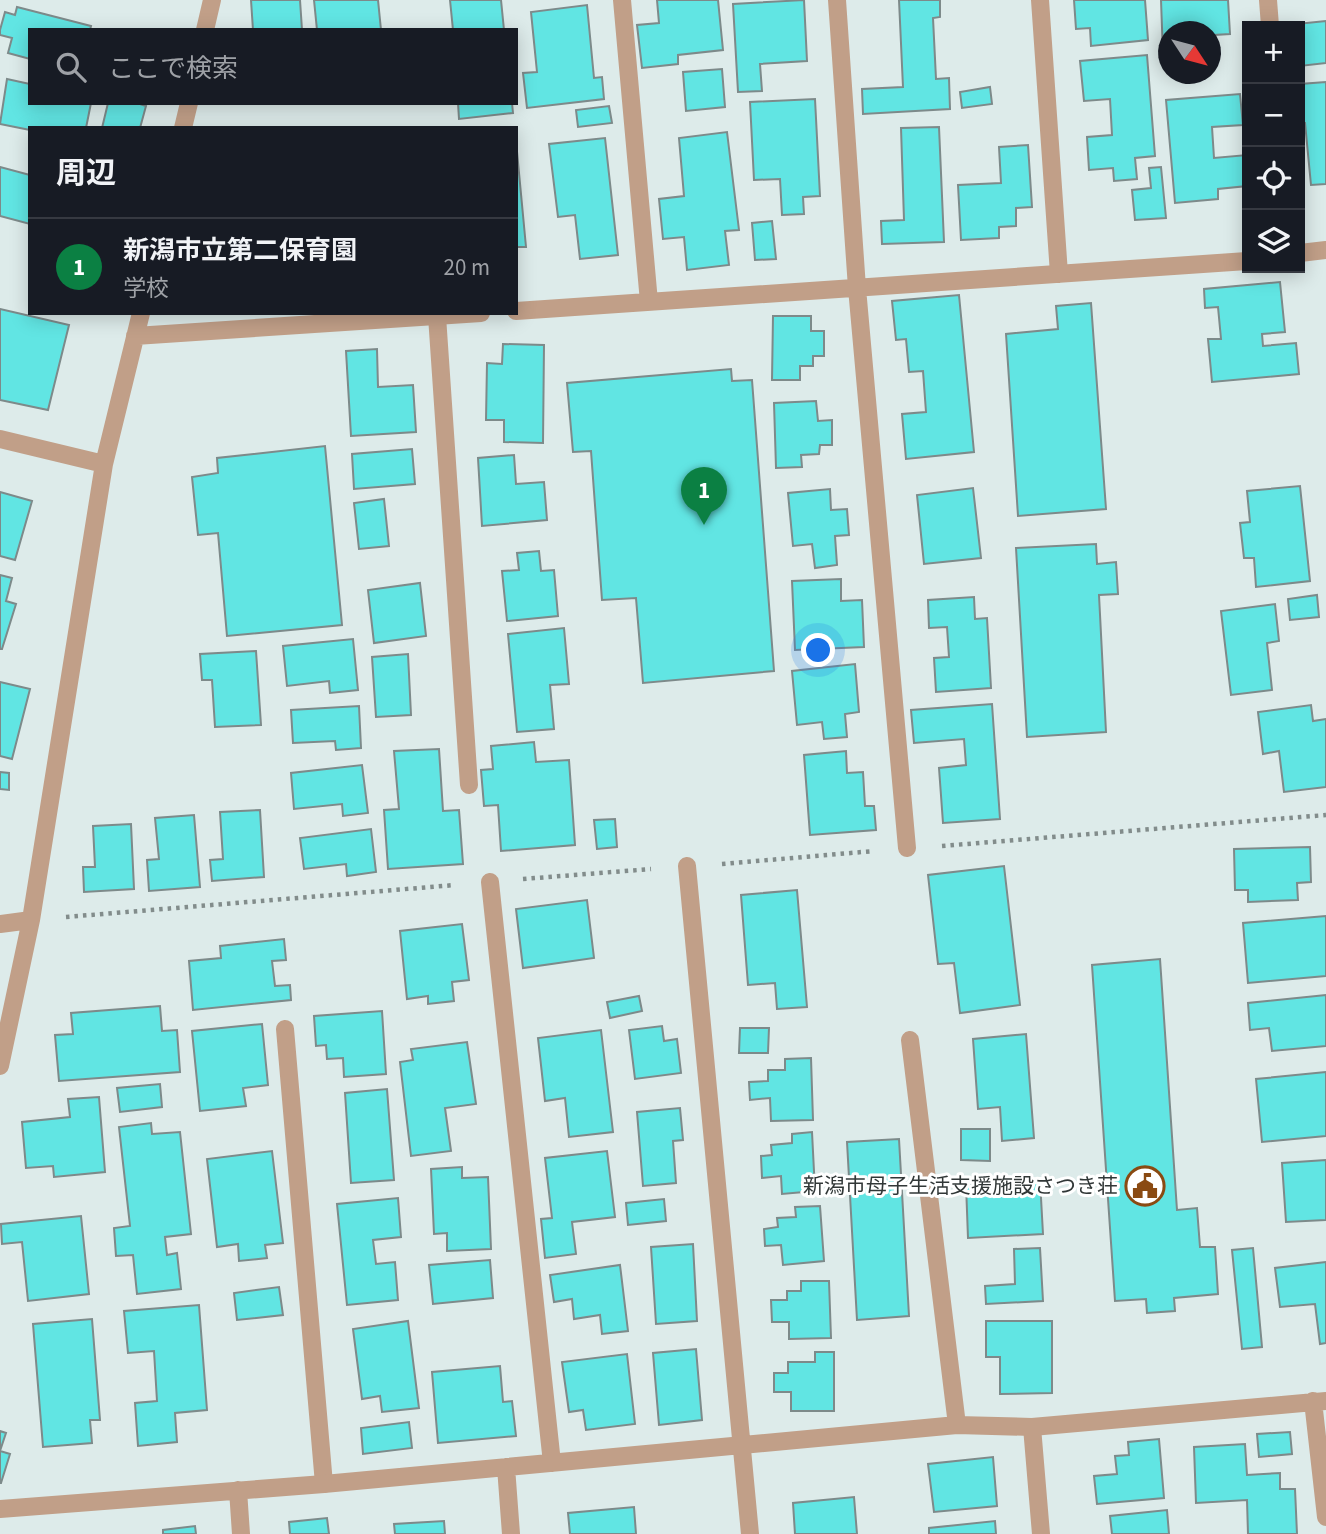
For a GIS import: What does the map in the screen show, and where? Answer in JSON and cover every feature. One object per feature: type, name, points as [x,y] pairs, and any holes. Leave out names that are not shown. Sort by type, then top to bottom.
[{"type":"street","points":[[205,28],[212,0]]},
{"type":"street","points":[[622,0],[649,302]]},
{"type":"street","points":[[836,0],[857,288],[907,848]]},
{"type":"street","points":[[1040,0],[1059,274]]},
{"type":"street","points":[[1268,0],[1270,21]]},
{"type":"street","points":[[183,126],[188,105]]},
{"type":"street","points":[[1305,252],[1326,250]]},
{"type":"street","points":[[518,311],[1242,261]]},
{"type":"street","points":[[0,1066],[31,920],[104,464],[140,315]]},
{"type":"street","points":[[135,336],[452,315]]},
{"type":"street","points":[[437,316],[469,785]]},
{"type":"street","points":[[0,439],[104,464]]},
{"type":"street","points":[[687,866],[750,1534]]},
{"type":"street","points":[[490,882],[552,1463]]},
{"type":"street","points":[[0,924],[31,920]]},
{"type":"street","points":[[285,1029],[324,1484]]},
{"type":"street","points":[[910,1040],[957,1425]]},
{"type":"street","points":[[0,1509],[324,1484],[957,1425],[1032,1427],[1319,1401],[1326,1517]]},
{"type":"street","points":[[1032,1427],[1041,1534]]},
{"type":"street","points":[[506,1467],[511,1534]]},
{"type":"street","points":[[237,1490],[241,1534]]},
{"type":"building","points":[[251,0],[300,0],[302,28],[253,28]]},
{"type":"building","points":[[314,0],[378,0],[381,28],[317,28]]},
{"type":"building","points":[[450,0],[501,0],[504,28],[453,28]]},
{"type":"building","points":[[657,0],[718,0],[723,50],[678,55],[678,64],[642,68],[637,25],[659,23]]},
{"type":"building","points":[[804,0],[807,61],[760,64],[762,91],[738,92],[733,4]]},
{"type":"building","points":[[899,0],[940,0],[940,17],[933,18],[936,79],[949,78],[950,109],[863,114],[862,89],[903,87]]},
{"type":"building","points":[[1074,0],[1145,0],[1148,40],[1091,46],[1090,28],[1076,29]]},
{"type":"building","points":[[1161,0],[1228,0],[1230,34],[1221,35],[1221,21],[1162,21]]},
{"type":"building","points":[[587,5],[594,78],[602,77],[604,99],[527,108],[523,73],[537,72],[531,12]]},
{"type":"building","points":[[17,7],[91,26],[28,28],[28,58],[8,53],[12,38],[0,35],[5,12],[15,15]]},
{"type":"building","points":[[1326,21],[1326,63],[1305,65],[1305,23]]},
{"type":"building","points":[[1147,55],[1155,156],[1135,158],[1137,179],[1114,181],[1113,168],[1089,170],[1087,137],[1112,135],[1110,99],[1084,101],[1080,61]]},
{"type":"building","points":[[722,69],[725,107],[686,111],[683,72]]},
{"type":"building","points":[[7,79],[28,84],[28,105],[91,105],[86,126],[28,126],[28,130],[0,124]]},
{"type":"building","points":[[1326,82],[1326,184],[1311,185],[1305,123],[1305,84]]},
{"type":"building","points":[[990,87],[992,104],[962,108],[960,92]]},
{"type":"building","points":[[1240,94],[1242,125],[1212,127],[1214,158],[1242,155],[1242,187],[1218,189],[1218,199],[1175,203],[1166,100]]},
{"type":"building","points":[[815,99],[820,196],[803,197],[804,214],[782,215],[780,179],[754,180],[750,102]]},
{"type":"building","points":[[108,105],[146,106],[141,126],[102,126]]},
{"type":"building","points":[[458,105],[512,105],[513,113],[459,119]]},
{"type":"building","points":[[609,106],[612,123],[578,127],[576,110]]},
{"type":"building","points":[[939,127],[944,242],[882,244],[881,221],[904,220],[901,128]]},
{"type":"building","points":[[727,132],[739,230],[725,231],[729,265],[687,270],[684,237],[663,239],[659,199],[684,196],[679,138]]},
{"type":"building","points":[[605,138],[618,255],[580,259],[575,215],[558,217],[549,144]]},
{"type":"building","points":[[1028,145],[1032,207],[1016,208],[1016,226],[999,227],[999,238],[961,240],[958,185],[1001,183],[999,147]]},
{"type":"building","points":[[518,162],[526,247],[518,247]]},
{"type":"building","points":[[0,167],[28,174],[28,223],[0,216]]},
{"type":"building","points":[[1161,167],[1166,218],[1135,220],[1132,190],[1151,188],[1149,168]]},
{"type":"building","points":[[772,221],[776,259],[755,260],[752,223]]},
{"type":"building","points":[[1280,282],[1285,332],[1262,334],[1263,346],[1296,343],[1299,374],[1212,382],[1208,339],[1221,339],[1218,307],[1205,308],[1204,289]]},
{"type":"building","points":[[959,295],[974,452],[906,459],[902,414],[926,412],[923,371],[909,372],[906,339],[896,340],[892,301]]},
{"type":"building","points":[[1091,303],[1106,509],[1018,516],[1006,334],[1058,329],[1056,306]]},
{"type":"building","points":[[0,309],[69,325],[48,410],[0,400]]},
{"type":"building","points":[[773,316],[811,316],[811,331],[824,331],[824,356],[813,356],[813,366],[800,366],[800,380],[772,380]]},
{"type":"building","points":[[503,344],[544,345],[543,443],[504,442],[504,420],[486,420],[487,363],[502,364]]},
{"type":"building","points":[[377,349],[378,387],[413,385],[416,432],[351,436],[346,351]]},
{"type":"building","points":[[731,369],[732,381],[752,380],[774,671],[643,683],[636,598],[602,600],[591,451],[573,452],[567,383]]},
{"type":"building","points":[[816,401],[818,421],[832,420],[832,445],[820,445],[819,454],[801,455],[802,467],[776,468],[774,403]]},
{"type":"building","points":[[325,446],[342,625],[227,636],[218,533],[198,535],[192,477],[218,473],[217,458]]},
{"type":"building","points":[[412,449],[415,484],[354,489],[352,454]]},
{"type":"building","points":[[514,455],[516,484],[544,482],[547,520],[482,526],[478,458]]},
{"type":"building","points":[[1300,486],[1310,581],[1256,587],[1254,558],[1244,558],[1240,523],[1250,522],[1247,491]]},
{"type":"building","points":[[973,488],[981,558],[924,564],[917,495]]},
{"type":"building","points":[[830,489],[831,510],[847,509],[849,535],[835,536],[837,565],[815,568],[812,544],[793,546],[788,493]]},
{"type":"building","points":[[0,492],[32,501],[15,560],[0,556]]},
{"type":"building","points":[[384,499],[389,546],[359,549],[354,503]]},
{"type":"building","points":[[1096,544],[1097,564],[1116,562],[1118,594],[1099,595],[1106,732],[1027,737],[1016,548]]},
{"type":"building","points":[[539,551],[541,571],[554,570],[558,616],[507,621],[502,571],[519,570],[517,553]]},
{"type":"building","points":[[0,575],[12,578],[6,601],[16,604],[2,649],[0,649]]},
{"type":"building","points":[[841,579],[841,601],[862,600],[864,647],[795,650],[792,581]]},
{"type":"building","points":[[420,583],[426,636],[374,643],[368,590]]},
{"type":"building","points":[[1317,595],[1319,617],[1290,620],[1288,599]]},
{"type":"building","points":[[974,597],[975,619],[987,618],[991,688],[936,692],[934,658],[949,657],[947,627],[929,628],[928,600]]},
{"type":"building","points":[[1275,604],[1279,641],[1267,643],[1272,690],[1231,695],[1221,611]]},
{"type":"building","points":[[564,628],[569,684],[550,685],[554,729],[517,732],[508,634]]},
{"type":"building","points":[[353,639],[358,690],[330,693],[329,681],[287,686],[283,646]]},
{"type":"building","points":[[256,651],[261,725],[215,727],[212,680],[202,680],[200,654]]},
{"type":"building","points":[[408,654],[411,715],[376,717],[372,657]]},
{"type":"building","points":[[855,664],[859,712],[845,714],[847,737],[824,739],[822,722],[797,725],[792,671]]},
{"type":"building","points":[[0,682],[30,689],[12,759],[0,756]]},
{"type":"building","points":[[992,704],[1000,819],[943,823],[939,768],[966,765],[964,739],[914,743],[911,710]]},
{"type":"building","points":[[1311,705],[1313,721],[1326,719],[1326,787],[1284,792],[1279,751],[1263,754],[1258,712]]},
{"type":"building","points":[[359,706],[361,748],[336,750],[335,741],[293,743],[291,710]]},
{"type":"building","points":[[534,742],[536,762],[569,760],[575,845],[501,851],[498,805],[484,806],[481,770],[493,769],[491,746]]},
{"type":"building","points":[[439,749],[443,811],[459,810],[463,864],[388,869],[384,810],[399,809],[394,751]]},
{"type":"building","points":[[846,751],[847,773],[863,772],[865,806],[874,806],[876,830],[810,835],[804,755]]},
{"type":"building","points":[[362,765],[368,813],[343,816],[342,804],[294,809],[291,773]]},
{"type":"building","points":[[0,772],[9,773],[9,790],[0,789]]},
{"type":"building","points":[[260,810],[264,877],[212,881],[210,860],[223,859],[220,812]]},
{"type":"building","points":[[194,815],[200,887],[149,891],[147,860],[159,859],[155,818]]},
{"type":"building","points":[[615,819],[617,847],[597,849],[594,820]]},
{"type":"building","points":[[131,824],[134,889],[84,892],[83,867],[95,867],[93,826]]},
{"type":"building","points":[[371,829],[376,872],[347,876],[346,864],[304,869],[300,838]]},
{"type":"building","points":[[1310,847],[1311,882],[1297,883],[1298,900],[1248,902],[1248,890],[1235,890],[1234,849]]},
{"type":"building","points":[[1004,866],[1020,1005],[960,1013],[954,963],[938,964],[928,875]]},
{"type":"building","points":[[797,890],[807,1007],[777,1009],[775,983],[748,985],[741,895]]},
{"type":"building","points":[[587,900],[594,958],[523,968],[516,909]]},
{"type":"building","points":[[1326,916],[1326,976],[1248,983],[1243,923]]},
{"type":"building","points":[[462,924],[469,980],[452,982],[454,1001],[428,1004],[428,996],[407,999],[400,931]]},
{"type":"building","points":[[284,939],[286,960],[272,961],[275,986],[290,985],[291,1000],[193,1010],[189,961],[221,958],[220,946]]},
{"type":"building","points":[[1160,959],[1177,1210],[1197,1208],[1200,1247],[1215,1247],[1218,1294],[1174,1298],[1175,1311],[1147,1313],[1146,1299],[1115,1301],[1092,965]]},
{"type":"building","points":[[1326,995],[1326,1046],[1272,1051],[1269,1028],[1250,1030],[1248,1003]]},
{"type":"building","points":[[639,996],[642,1011],[610,1018],[607,1002]]},
{"type":"building","points":[[160,1006],[162,1031],[177,1030],[180,1072],[59,1081],[55,1035],[73,1034],[71,1013]]},
{"type":"building","points":[[382,1011],[386,1074],[344,1077],[343,1058],[327,1059],[326,1045],[316,1046],[314,1016]]},
{"type":"building","points":[[262,1024],[268,1085],[243,1088],[246,1106],[200,1111],[192,1031]]},
{"type":"building","points":[[662,1026],[664,1041],[677,1039],[681,1073],[635,1079],[629,1030]]},
{"type":"building","points":[[740,1028],[769,1028],[768,1053],[739,1053]]},
{"type":"building","points":[[601,1030],[613,1132],[569,1137],[565,1098],[545,1101],[538,1038]]},
{"type":"building","points":[[1026,1034],[1034,1138],[1002,1141],[1000,1107],[978,1109],[973,1039]]},
{"type":"building","points":[[467,1042],[476,1104],[445,1108],[451,1151],[411,1156],[400,1062],[413,1060],[411,1049]]},
{"type":"building","points":[[811,1058],[813,1120],[771,1121],[770,1098],[750,1100],[749,1082],[768,1081],[768,1070],[785,1070],[785,1059]]},
{"type":"building","points":[[1326,1072],[1326,1136],[1262,1142],[1256,1079]]},
{"type":"building","points":[[160,1084],[162,1107],[120,1112],[117,1088]]},
{"type":"building","points":[[387,1089],[394,1180],[351,1183],[345,1093]]},
{"type":"building","points":[[99,1097],[105,1172],[54,1177],[53,1166],[26,1168],[22,1122],[70,1117],[68,1099]]},
{"type":"building","points":[[680,1108],[683,1140],[673,1141],[676,1183],[643,1186],[637,1112]]},
{"type":"building","points":[[151,1123],[152,1134],[180,1132],[191,1234],[165,1237],[167,1255],[177,1253],[181,1289],[137,1294],[133,1255],[116,1256],[114,1228],[130,1226],[119,1127]]},
{"type":"building","points":[[961,1129],[990,1129],[990,1161],[961,1160]]},
{"type":"building","points":[[812,1132],[815,1191],[782,1194],[781,1176],[762,1178],[761,1156],[772,1155],[771,1145],[792,1143],[792,1134]]},
{"type":"building","points":[[899,1139],[909,1316],[857,1320],[847,1142]]},
{"type":"building","points":[[272,1151],[283,1243],[265,1245],[267,1258],[239,1261],[238,1244],[217,1247],[207,1159]]},
{"type":"building","points":[[607,1151],[615,1217],[572,1222],[576,1254],[545,1258],[541,1219],[552,1218],[545,1158]]},
{"type":"building","points":[[1326,1160],[1326,1220],[1286,1222],[1282,1163]]},
{"type":"building","points":[[462,1167],[462,1178],[488,1177],[491,1249],[447,1251],[447,1233],[434,1234],[431,1169]]},
{"type":"building","points":[[1040,1180],[1043,1234],[968,1238],[966,1184]]},
{"type":"building","points":[[398,1198],[401,1237],[373,1240],[376,1264],[395,1262],[398,1300],[347,1305],[337,1204]]},
{"type":"building","points":[[664,1199],[666,1221],[628,1225],[626,1203]]},
{"type":"building","points":[[820,1206],[824,1261],[783,1265],[781,1245],[765,1246],[764,1229],[778,1227],[777,1218],[796,1217],[795,1207]]},
{"type":"building","points":[[81,1216],[89,1294],[28,1301],[22,1242],[2,1244],[1,1224]]},
{"type":"building","points":[[693,1244],[697,1321],[656,1324],[651,1247]]},
{"type":"building","points":[[1040,1248],[1043,1301],[986,1304],[985,1286],[1015,1284],[1014,1249]]},
{"type":"building","points":[[1253,1248],[1262,1347],[1242,1349],[1232,1250]]},
{"type":"building","points":[[490,1260],[493,1298],[433,1304],[429,1265]]},
{"type":"building","points":[[1326,1262],[1326,1343],[1320,1344],[1315,1304],[1280,1307],[1275,1268]]},
{"type":"building","points":[[620,1265],[628,1331],[602,1334],[600,1315],[574,1319],[572,1299],[554,1302],[550,1275]]},
{"type":"building","points":[[801,1281],[829,1281],[831,1338],[789,1339],[789,1322],[772,1322],[771,1300],[787,1300],[787,1291],[801,1291]]},
{"type":"building","points":[[279,1287],[283,1315],[237,1320],[234,1293]]},
{"type":"building","points":[[199,1305],[207,1410],[175,1413],[177,1442],[138,1446],[135,1403],[157,1401],[154,1351],[128,1353],[124,1311]]},
{"type":"building","points":[[92,1319],[100,1420],[90,1420],[92,1443],[43,1447],[33,1324]]},
{"type":"building","points":[[408,1321],[419,1408],[382,1412],[380,1396],[362,1399],[353,1329]]},
{"type":"building","points":[[986,1321],[1052,1321],[1052,1393],[1000,1394],[1000,1357],[986,1357]]},
{"type":"building","points":[[696,1349],[702,1420],[659,1425],[653,1353]]},
{"type":"building","points":[[815,1352],[834,1352],[834,1411],[791,1411],[791,1392],[774,1392],[774,1373],[788,1373],[788,1362],[815,1362]]},
{"type":"building","points":[[627,1354],[635,1424],[586,1430],[583,1410],[569,1412],[562,1362]]},
{"type":"building","points":[[500,1366],[503,1402],[512,1401],[516,1436],[438,1443],[432,1372]]},
{"type":"building","points":[[409,1422],[412,1448],[363,1454],[361,1428]]},
{"type":"building","points":[[0,1431],[6,1433],[0,1451]]},
{"type":"building","points":[[1290,1432],[1292,1454],[1259,1457],[1257,1434]]},
{"type":"building","points":[[1159,1439],[1164,1498],[1097,1504],[1094,1476],[1117,1474],[1115,1456],[1129,1455],[1128,1442]]},
{"type":"building","points":[[1245,1444],[1247,1475],[1280,1473],[1280,1489],[1295,1489],[1297,1534],[1248,1534],[1247,1500],[1196,1503],[1194,1447]]},
{"type":"building","points":[[0,1451],[10,1454],[1,1483],[0,1483]]},
{"type":"building","points":[[993,1457],[997,1506],[934,1512],[928,1464]]},
{"type":"building","points":[[854,1497],[857,1534],[795,1534],[793,1503]]},
{"type":"building","points":[[634,1507],[636,1534],[570,1534],[568,1513]]},
{"type":"building","points":[[1167,1510],[1169,1534],[1112,1534],[1110,1516]]},
{"type":"building","points":[[327,1518],[329,1534],[290,1534],[289,1522]]},
{"type":"building","points":[[444,1521],[445,1534],[395,1534],[394,1524]]},
{"type":"building","points":[[995,1521],[996,1534],[929,1534],[929,1528]]},
{"type":"building","points":[[195,1526],[196,1534],[163,1534],[163,1530]]},
{"type":"place","name":"新潟市立第二保育園","points":[[704,525]]},
{"type":"place","name":"新潟市母子生活支援施設さつき荘","points":[[1145,1186]]}]
